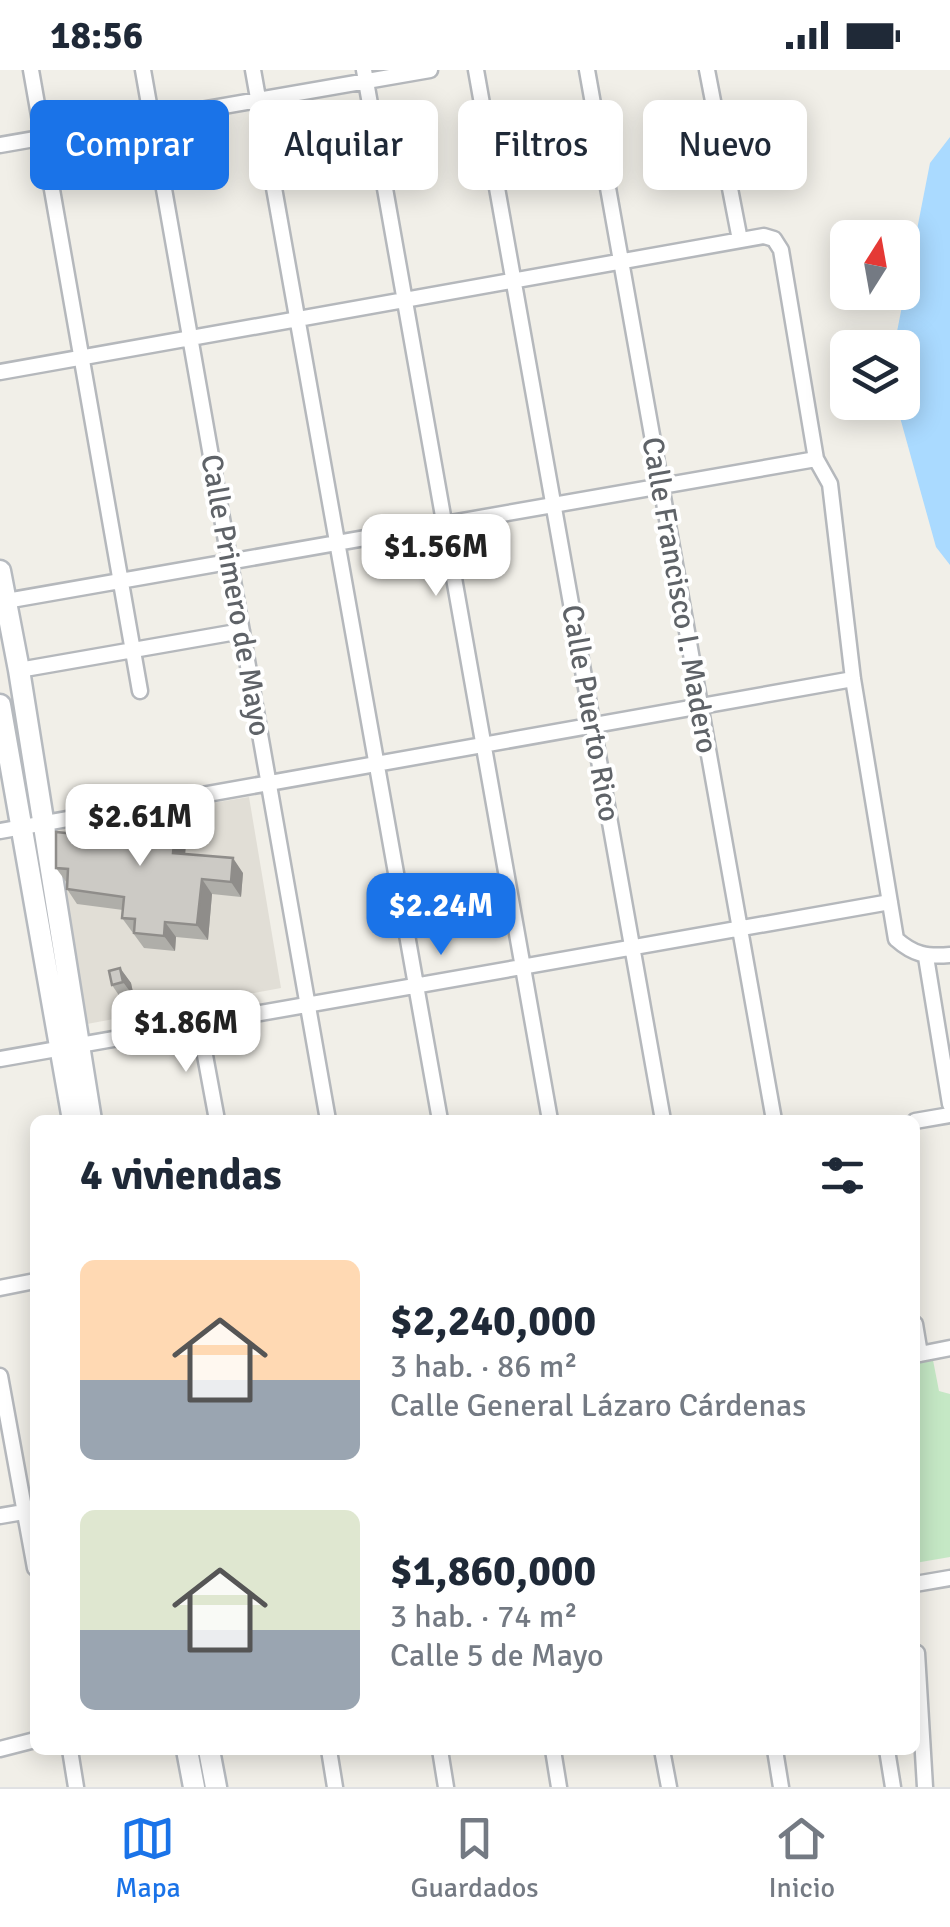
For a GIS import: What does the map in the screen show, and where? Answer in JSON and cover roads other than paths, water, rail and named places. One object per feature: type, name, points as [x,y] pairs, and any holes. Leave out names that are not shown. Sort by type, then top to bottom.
[{"type":"street","points":[[31,70],[36,100]]},
{"type":"street","name":"Calle Primero de Mayo","points":[[143,70],[149,100]]},
{"type":"street","points":[[254,70],[259,100],[365,76],[430,70]]},
{"type":"street","name":"Calle Puerto Rico","points":[[476,70],[662,1115]]},
{"type":"street","name":"Calle Francisco I. Madero","points":[[587,70],[773,1115]]},
{"type":"street","points":[[707,70],[740,240]]},
{"type":"street","points":[[365,76],[549,1115]]},
{"type":"street","points":[[0,146],[30,140]]},
{"type":"street","points":[[52,190],[140,690]]},
{"type":"street","name":"Calle Primero de Mayo","points":[[164,190],[327,1115]]},
{"type":"street","points":[[275,190],[439,1115]]},
{"type":"street","points":[[0,372],[740,240],[764,236],[774,240],[781,250],[816,459],[830,484],[853,679],[896,939],[910,952],[950,955]]},
{"type":"street","points":[[3,601],[816,459]]},
{"type":"street","points":[[0,571],[43,824],[68,1046],[72,1115]]},
{"type":"street","points":[[19,670],[242,631]]},
{"type":"street","points":[[10,830],[853,679]]},
{"type":"street","points":[[0,705],[10,830],[89,1115]]},
{"type":"street","points":[[0,1058],[890,902]]},
{"type":"street","points":[[926,956],[950,1104]]},
{"type":"street","points":[[200,1023],[216,1115]]},
{"type":"street","points":[[920,1121],[950,1115]]},
{"type":"street","points":[[0,1288],[30,1283]]},
{"type":"street","points":[[920,1354],[950,1348]]},
{"type":"street","points":[[0,1376],[30,1510],[0,1516]]},
{"type":"street","points":[[920,1583],[950,1578]]},
{"type":"street","points":[[920,1691],[925,1787]]},
{"type":"street","points":[[0,1749],[30,1741]]},
{"type":"street","points":[[71,1755],[76,1787]]},
{"type":"street","points":[[188,1755],[194,1787]]},
{"type":"street","points":[[210,1755],[216,1787]]},
{"type":"street","points":[[330,1755],[335,1787]]},
{"type":"street","points":[[441,1755],[446,1787]]},
{"type":"street","points":[[553,1755],[559,1787]]},
{"type":"street","points":[[663,1755],[669,1787]]},
{"type":"street","points":[[776,1755],[781,1787]]},
{"type":"street","points":[[887,1755],[893,1787]]},
{"type":"water","points":[[950,137],[950,565],[936,547],[901,420],[920,420],[920,330],[897,330],[901,310],[920,310],[919,220],[930,163]]}]
